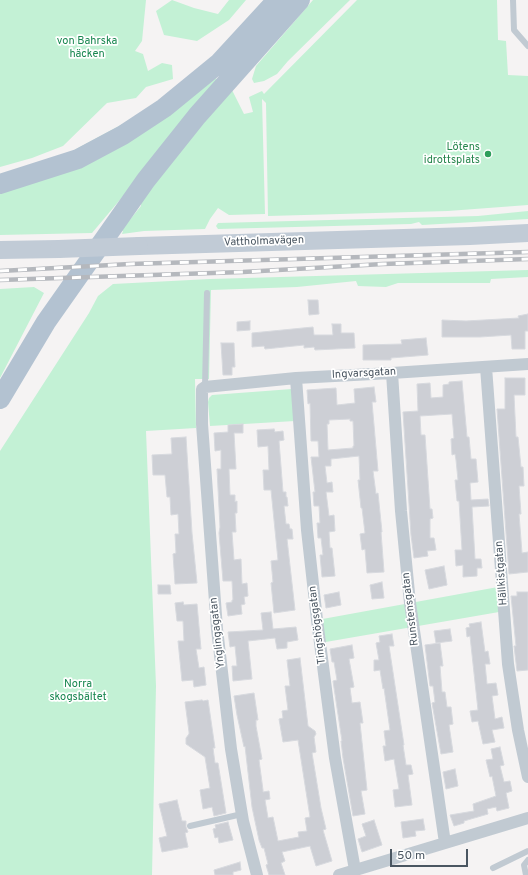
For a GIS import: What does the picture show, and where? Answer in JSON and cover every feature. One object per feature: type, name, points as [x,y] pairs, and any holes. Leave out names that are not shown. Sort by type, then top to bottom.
[{"type":"main road","points":[[0,184],[78,159],[123,135],[164,108],[219,63],[277,0]]},
{"type":"main road","points":[[0,399],[46,322],[146,180],[197,116],[300,0]]},
{"type":"main road","name":"Vattholmavägen","points":[[0,250],[528,233]]},
{"type":"street","name":"Ingvarsgatan","points":[[203,388],[296,378],[528,364]]},
{"type":"street","name":"Hällkistgatan","points":[[486,366],[508,664],[518,730],[528,777]]},
{"type":"street","name":"Runstensgatan","points":[[392,373],[401,511],[410,603],[445,843]]},
{"type":"street","name":"Tingshögsgatan","points":[[296,378],[307,530],[317,620],[335,758],[355,870]]},
{"type":"street","name":"Ynglingagatan","points":[[203,388],[202,424],[217,629],[231,749],[242,814],[257,875]]},
{"type":"street","points":[[338,875],[406,859],[445,843],[528,818]]},
{"type":"lane","points":[[513,0],[514,30],[528,46]]},
{"type":"lane","name":"Ynglingagatan","points":[[203,388],[207,292]]},
{"type":"lane","points":[[190,826],[242,814]]},
{"type":"lane","points":[[493,868],[528,852]]},
{"type":"lane","points":[[526,875],[524,866],[528,860]]},
{"type":"green space","name":"von Bahrska häcken","points":[[0,0],[146,0],[142,41],[135,51],[143,54],[148,71],[162,63],[172,65],[173,79],[146,87],[136,98],[107,103],[63,146],[32,158],[0,167]]},
{"type":"green space","points":[[172,0],[194,8],[218,14],[229,0],[246,0],[229,20],[197,41],[164,35],[156,11]]},
{"type":"green space","points":[[313,0],[350,0],[288,61],[277,74],[264,81],[254,83],[252,79],[256,66]]},
{"type":"green space","points":[[357,0],[497,0],[498,40],[506,41],[508,75],[528,76],[528,205],[448,211],[268,216],[266,103],[262,99],[265,214],[229,215],[218,208],[205,229],[144,231],[122,234],[123,231],[117,229],[128,222],[141,206],[141,198],[217,104],[232,90],[244,114],[253,112],[249,97],[262,91],[264,94]]},
{"type":"green space","points":[[212,76],[220,81],[92,233],[0,235],[0,190]]},
{"type":"green space","points":[[528,211],[528,219],[422,225],[419,222],[411,224],[218,229],[216,226],[218,223],[478,216]]},
{"type":"green space","name":"Norra skogsbältet","points":[[528,270],[528,277],[491,279],[490,283],[398,283],[386,287],[358,286],[356,281],[297,287],[211,290],[209,379],[195,379],[196,428],[146,431],[156,686],[152,875],[0,875],[0,451],[89,313],[98,296],[113,284],[210,279]]},
{"type":"green space","points":[[34,287],[44,293],[0,378],[0,289]]},
{"type":"green space","points":[[292,389],[295,421],[210,426],[208,402],[212,395]]},
{"type":"green space","points":[[498,587],[499,612],[320,643],[317,620]]},
{"type":"building","points":[[308,300],[318,300],[319,314],[309,315]]},
{"type":"building","points":[[528,314],[528,331],[525,331],[525,349],[512,349],[511,335],[442,337],[442,320],[466,321],[519,318],[518,316]]},
{"type":"building","points":[[250,321],[250,330],[237,331],[237,322]]},
{"type":"building","points":[[332,324],[341,324],[341,333],[354,333],[355,348],[315,350],[314,347],[304,348],[304,345],[265,349],[264,346],[252,347],[252,333],[313,327],[314,335],[333,335]]},
{"type":"building","points":[[426,338],[428,355],[391,358],[391,360],[363,360],[363,345],[402,344],[401,340]]},
{"type":"building","points":[[221,343],[234,343],[235,367],[232,367],[232,375],[223,375]]},
{"type":"building","points":[[505,378],[525,378],[525,395],[514,395],[516,437],[518,437],[521,467],[523,467],[524,486],[519,486],[521,514],[519,514],[522,553],[528,552],[528,572],[509,574],[497,409],[505,409]]},
{"type":"building","points":[[462,381],[467,437],[469,437],[471,459],[476,459],[478,482],[470,483],[471,500],[488,499],[489,506],[472,507],[475,559],[481,559],[482,568],[477,568],[477,576],[463,577],[463,565],[456,566],[455,550],[462,550],[459,501],[457,501],[455,480],[458,480],[456,460],[455,454],[452,455],[451,439],[454,438],[452,414],[420,416],[421,435],[425,435],[430,509],[432,509],[433,518],[430,519],[430,538],[434,538],[436,550],[427,551],[428,556],[414,558],[411,535],[403,412],[418,411],[417,384],[430,383],[431,398],[443,397],[443,385],[449,384],[449,382]]},
{"type":"building","points":[[374,387],[376,402],[372,402],[378,471],[373,471],[376,494],[378,493],[384,572],[367,573],[365,549],[362,550],[360,534],[365,533],[358,480],[360,480],[359,456],[331,459],[331,466],[325,466],[327,483],[332,482],[333,492],[326,492],[329,516],[334,515],[335,531],[329,532],[335,576],[322,577],[320,555],[323,555],[321,538],[318,538],[317,523],[320,523],[319,506],[314,506],[313,492],[315,492],[311,457],[319,457],[318,441],[311,441],[310,403],[308,404],[307,390],[336,388],[337,405],[355,403],[354,389]],"holes":[[[350,419],[350,421],[353,421],[353,448],[328,450],[327,424],[329,424],[329,420]]]},
{"type":"building","points":[[243,424],[243,433],[234,433],[236,469],[229,469],[230,495],[235,495],[235,502],[237,501],[237,513],[235,513],[236,532],[232,532],[234,560],[241,559],[242,584],[247,583],[248,596],[244,597],[245,604],[241,605],[242,614],[228,616],[226,603],[232,602],[233,600],[232,581],[223,581],[219,533],[217,469],[221,469],[221,450],[215,451],[214,433],[228,432],[228,425]]},
{"type":"building","points":[[274,429],[275,432],[283,431],[284,440],[279,441],[283,492],[286,492],[288,506],[284,506],[286,524],[289,524],[290,529],[292,529],[293,539],[287,539],[295,610],[274,613],[271,583],[273,582],[271,561],[278,560],[271,490],[264,490],[263,470],[269,470],[268,446],[258,447],[257,430]]},
{"type":"building","points":[[186,437],[192,533],[197,583],[175,584],[173,554],[176,553],[175,534],[179,534],[178,514],[171,515],[170,497],[167,497],[165,475],[153,475],[152,455],[172,454],[171,438]]},
{"type":"building","points":[[444,566],[447,585],[429,589],[425,570]]},
{"type":"building","points":[[382,582],[384,598],[372,599],[370,585]]},
{"type":"building","points":[[158,585],[170,585],[171,594],[158,594]]},
{"type":"building","points":[[339,592],[341,605],[326,608],[324,595]]},
{"type":"building","points":[[517,592],[528,592],[528,670],[517,671],[511,596],[517,596]]},
{"type":"building","points":[[183,602],[184,605],[197,604],[201,649],[196,649],[199,668],[204,667],[206,685],[194,687],[193,680],[182,681],[178,641],[184,641],[183,621],[177,621],[175,603]]},
{"type":"building","points":[[271,612],[273,629],[296,627],[298,640],[287,642],[287,648],[277,649],[275,638],[248,641],[252,679],[233,681],[232,666],[237,666],[235,646],[230,647],[228,632],[263,630],[261,613]]},
{"type":"building","points":[[481,622],[485,652],[488,651],[490,664],[485,664],[487,684],[496,683],[498,695],[492,696],[495,719],[502,717],[504,728],[492,730],[495,742],[483,744],[478,721],[472,722],[470,711],[478,710],[470,636],[467,637],[466,628],[470,627],[469,624]]},
{"type":"building","points":[[450,629],[452,641],[436,643],[434,631]]},
{"type":"building","points":[[392,634],[394,646],[389,646],[406,765],[411,765],[413,774],[408,775],[412,805],[395,807],[393,790],[399,789],[394,759],[385,761],[383,746],[386,746],[384,731],[390,730],[384,688],[383,689],[380,670],[374,671],[374,660],[379,660],[376,643],[380,642],[379,636]]},
{"type":"building","points":[[440,643],[443,666],[440,666],[442,692],[445,692],[447,707],[451,707],[453,724],[449,725],[453,752],[441,754],[432,703],[435,702],[433,686],[430,686],[425,645]]},
{"type":"building","points":[[352,645],[354,658],[349,659],[354,687],[350,688],[352,703],[360,702],[363,723],[360,723],[367,790],[361,791],[365,814],[353,816],[343,758],[333,681],[337,680],[330,649]]},
{"type":"building","points":[[300,658],[308,726],[315,731],[316,734],[314,737],[316,752],[312,753],[326,829],[323,830],[332,861],[316,866],[310,846],[282,852],[285,861],[281,863],[285,875],[269,875],[264,848],[262,848],[259,840],[252,807],[245,746],[244,747],[234,696],[254,693],[258,720],[256,720],[256,726],[262,759],[259,760],[263,792],[269,791],[270,799],[265,800],[268,818],[273,817],[278,841],[299,837],[298,832],[307,831],[305,818],[310,817],[298,740],[283,742],[279,719],[283,718],[282,711],[288,710],[285,686],[290,686],[287,660]]},
{"type":"building","points":[[208,700],[215,748],[213,748],[215,763],[218,763],[226,813],[214,816],[212,807],[203,809],[200,790],[210,788],[205,757],[186,744],[186,738],[189,732],[185,702]]},
{"type":"building","points":[[500,747],[504,765],[500,766],[504,782],[510,781],[512,791],[506,793],[509,808],[497,811],[496,807],[487,809],[488,814],[464,821],[464,823],[454,826],[450,815],[474,811],[473,804],[496,796],[492,776],[490,777],[486,760],[493,759],[491,749]]},
{"type":"building","points":[[455,769],[458,786],[446,789],[443,772]]},
{"type":"building","points":[[177,800],[182,821],[186,821],[188,832],[185,833],[188,847],[162,852],[159,838],[167,836],[159,804]]},
{"type":"building","points":[[423,819],[425,830],[415,831],[416,836],[403,838],[401,822]]},
{"type":"building","points":[[374,820],[382,845],[362,852],[358,839],[366,836],[362,824]]},
{"type":"building","points":[[228,822],[233,840],[219,843],[218,837],[215,838],[213,829],[216,828],[215,825]]},
{"type":"building","points":[[240,862],[241,870],[233,872],[233,875],[215,875],[214,870]]},
{"type":"railway","points":[[0,271],[130,264],[528,252]]},
{"type":"railway","points":[[0,280],[243,272],[383,264],[528,259]]},
{"type":"place","name":"Lötens idrottsplats","points":[[488,154]]}]
